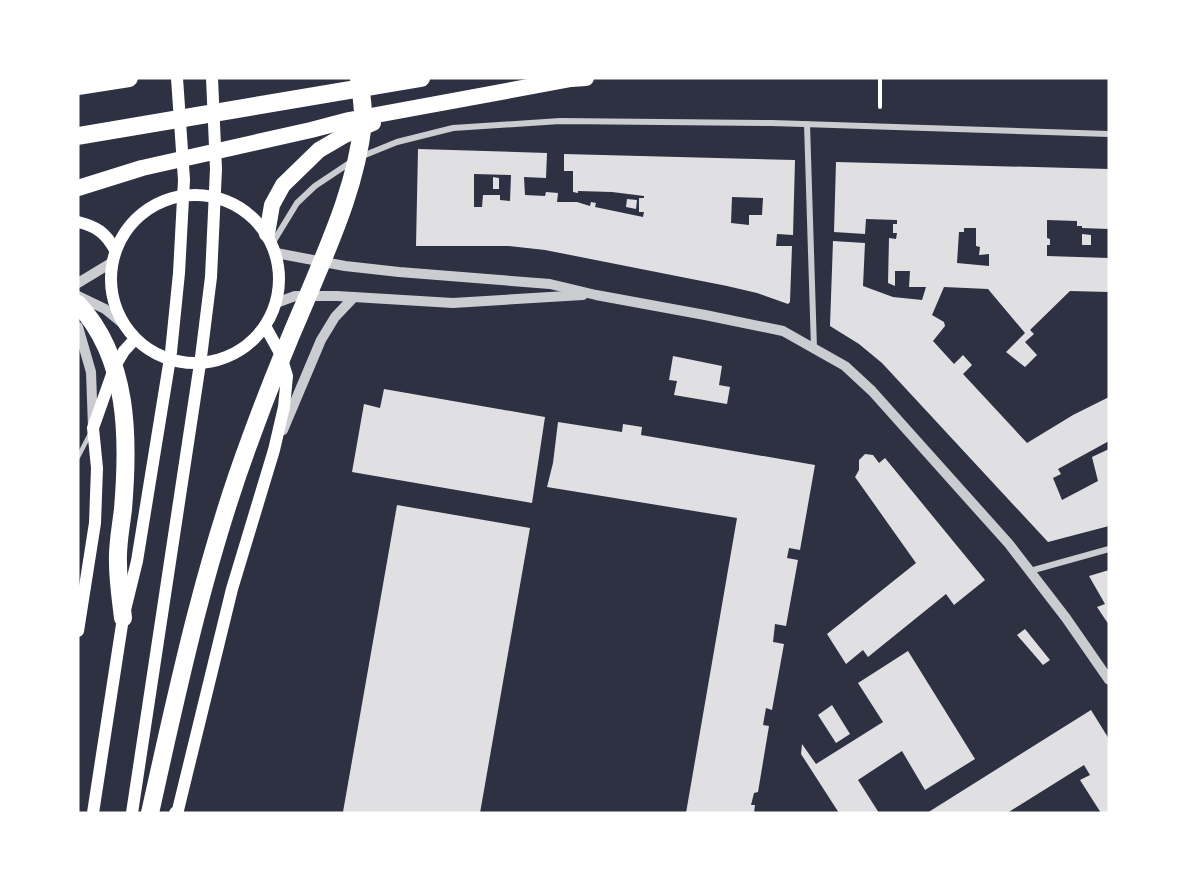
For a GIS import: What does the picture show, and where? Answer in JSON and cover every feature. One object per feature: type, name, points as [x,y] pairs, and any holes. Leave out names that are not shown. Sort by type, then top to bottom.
[{"type":"highway","points":[[78,86],[129,78]]},
{"type":"highway","points":[[150,813],[187,651],[220,528],[250,440],[306,300],[331,245],[352,181],[363,121],[359,78]]},
{"type":"highway","points":[[78,136],[421,78]]},
{"type":"highway","points":[[78,188],[142,168],[349,120],[586,78]]},
{"type":"highway","points":[[272,244],[272,205],[283,185],[319,150],[343,135],[401,110]]},
{"type":"highway","points":[[78,304],[92,320],[111,358],[121,394],[127,441],[118,562],[123,618]]},
{"type":"main road","points":[[93,813],[123,618],[139,549],[171,352],[179,273],[184,180],[177,78]]},
{"type":"main road","points":[[132,813],[211,277],[216,169],[212,78]]},
{"type":"main road","points":[[186,194],[205,194],[223,199],[240,207],[255,219],[272,244],[280,288],[276,303],[265,326],[251,343],[232,355],[211,362],[189,363],[167,358],[135,339],[122,323],[113,301],[111,263],[123,233],[135,218],[150,207],[186,194]]},
{"type":"main road","points":[[78,222],[93,225],[108,237],[115,250]]},
{"type":"main road","points":[[175,813],[178,810],[232,589],[274,450],[284,407],[287,376],[280,353],[265,326]]},
{"type":"main road","points":[[78,631],[95,523],[97,468],[93,428],[115,366],[135,339]]},
{"type":"street","points":[[1109,134],[807,124],[560,121],[453,128],[397,142],[354,160],[315,186],[297,202],[272,244],[345,266],[550,284],[783,331],[845,366],[872,391],[1009,544],[1066,618],[1109,680]]},
{"type":"street","points":[[807,124],[814,348]]},
{"type":"street","points":[[78,283],[111,263]]},
{"type":"street","points":[[276,303],[295,296],[453,303],[596,295]]},
{"type":"street","points":[[78,296],[105,309],[122,323]]},
{"type":"street","points":[[274,450],[321,340],[335,317],[353,298]]},
{"type":"street","points":[[78,327],[91,372],[93,428]]},
{"type":"street","points":[[1029,571],[1109,549]]},
{"type":"lane","points":[[78,457],[93,428]]},
{"type":"path","points":[[880,78],[880,106]]},
{"type":"building","points":[[418,149],[547,153],[546,178],[524,177],[525,195],[545,196],[546,192],[558,193],[557,202],[577,202],[590,206],[591,202],[596,203],[595,207],[643,217],[644,212],[639,212],[639,198],[644,198],[644,196],[612,192],[573,192],[573,171],[564,171],[564,154],[795,160],[793,235],[777,234],[776,246],[792,246],[790,302],[788,304],[727,286],[545,250],[509,246],[416,246]],"holes":[[[474,174],[511,175],[510,201],[500,200],[500,195],[483,195],[482,207],[474,207]],[[732,197],[763,198],[762,215],[749,215],[749,225],[731,223]]]},
{"type":"building","points":[[836,162],[1109,169],[1109,229],[1082,228],[1082,226],[1077,226],[1077,221],[1047,220],[1047,238],[1050,239],[1050,245],[1047,245],[1047,256],[1109,258],[1109,292],[1070,291],[1030,330],[1034,334],[1025,342],[1037,355],[1025,367],[1006,352],[1025,333],[988,289],[944,287],[932,315],[944,322],[945,326],[933,341],[954,364],[963,355],[972,365],[963,374],[1027,443],[1073,415],[1109,397],[1109,441],[1058,469],[1061,474],[1053,478],[1062,500],[1098,481],[1092,457],[1109,449],[1109,526],[1048,542],[882,363],[859,344],[830,326],[833,241],[865,243],[863,286],[893,297],[922,300],[926,287],[909,287],[910,271],[895,271],[895,286],[888,283],[889,238],[896,239],[897,233],[893,233],[893,224],[897,224],[897,220],[866,219],[865,234],[834,232]],"holes":[[[964,228],[976,228],[976,246],[980,247],[979,255],[989,254],[989,266],[957,263],[959,232],[964,232]]]},
{"type":"building","points":[[493,177],[499,178],[499,189],[493,189]]},
{"type":"building","points":[[627,199],[637,200],[636,209],[626,207]]},
{"type":"building","points":[[1082,234],[1091,235],[1091,245],[1082,245]]},
{"type":"building","points":[[673,356],[722,366],[719,385],[730,387],[727,404],[674,395],[677,381],[669,380]]},
{"type":"building","points":[[384,389],[545,417],[532,503],[352,472],[364,404],[380,408]]},
{"type":"building","points":[[558,422],[622,432],[623,424],[642,427],[641,435],[815,465],[800,550],[789,548],[787,558],[798,560],[786,626],[775,624],[773,642],[784,644],[772,710],[766,708],[763,725],[769,726],[758,792],[754,793],[751,805],[755,805],[754,813],[686,813],[737,518],[547,487],[553,463]]},
{"type":"building","points":[[865,454],[873,455],[879,463],[885,458],[985,580],[954,605],[946,594],[868,657],[863,650],[846,664],[827,634],[916,563],[855,477],[859,470],[859,460]]},
{"type":"building","points":[[397,505],[530,528],[480,813],[343,812]]},
{"type":"building","points":[[1109,570],[1109,625],[1097,607],[1105,604],[1089,576]]},
{"type":"building","points":[[1025,629],[1050,660],[1043,665],[1017,635]]},
{"type":"building","points":[[908,651],[975,759],[925,790],[902,751],[858,780],[879,813],[839,813],[801,754],[802,744],[816,764],[883,722],[858,683]]},
{"type":"building","points":[[832,705],[850,734],[836,743],[818,715]]},
{"type":"building","points":[[1091,710],[1109,739],[1109,813],[1101,813],[1080,780],[1090,775],[1084,765],[1007,813],[927,813]]}]
